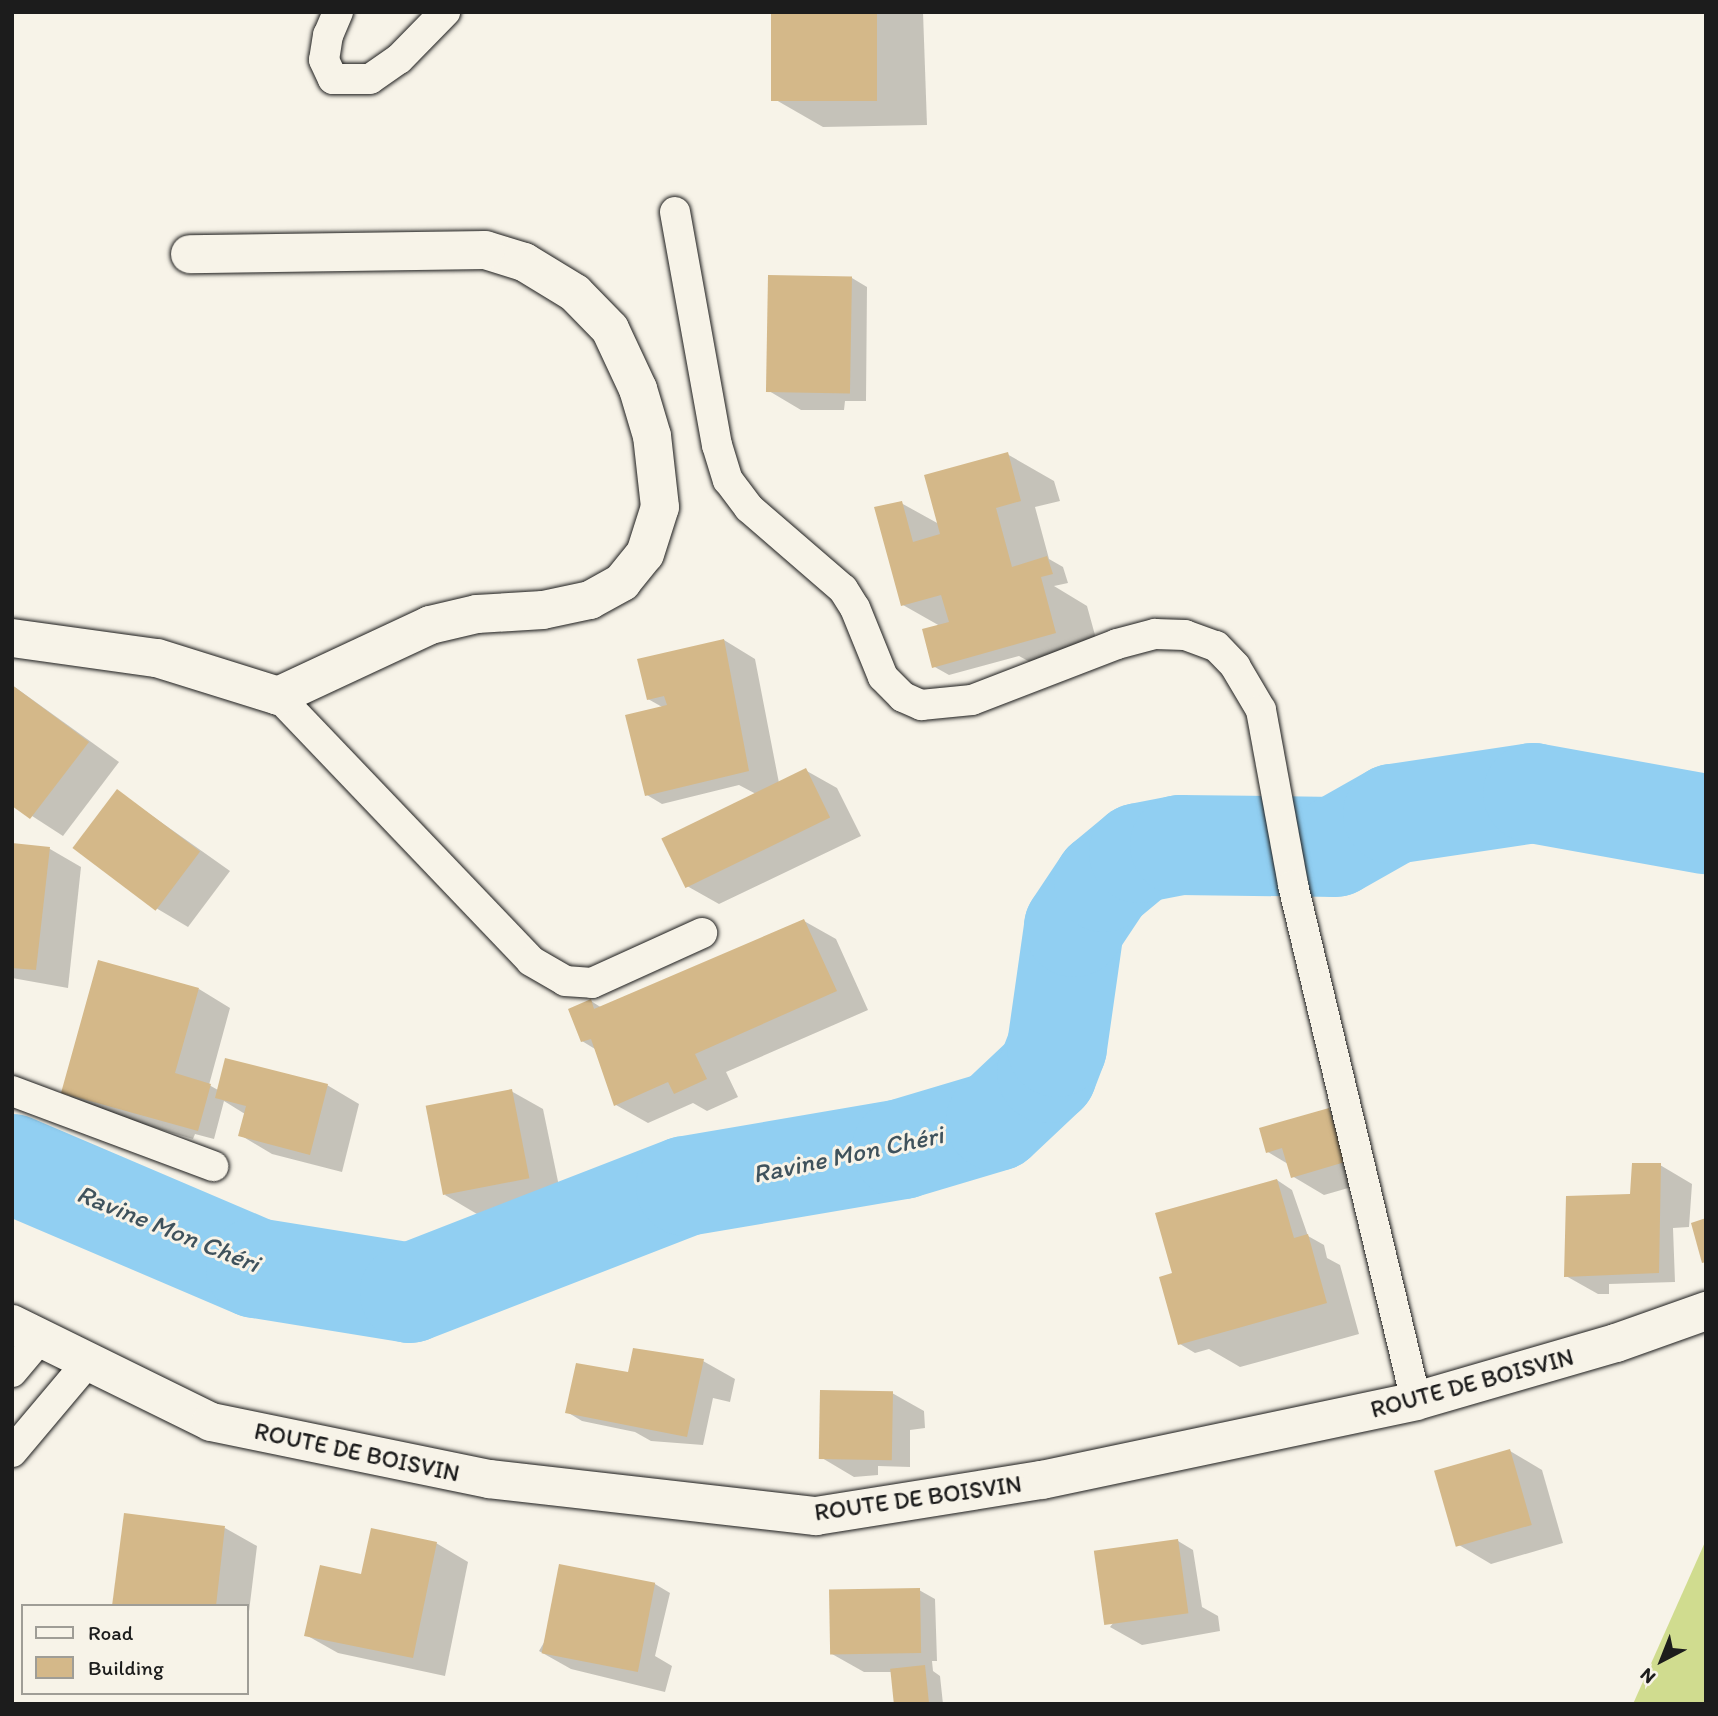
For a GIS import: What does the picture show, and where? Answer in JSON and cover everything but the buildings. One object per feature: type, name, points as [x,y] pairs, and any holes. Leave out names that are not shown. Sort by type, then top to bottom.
[{"type":"main road","points":[[12,638],[157,658],[278,696],[430,625],[477,614],[543,610],[590,600],[622,582],[645,554],[660,507],[652,436],[638,389],[610,329],[575,293],[524,262],[485,250],[190,254]]},
{"type":"main road","name":"ROUTE DE BOISVIN","points":[[25,1332],[211,1422],[489,1479],[817,1516],[1042,1480],[1416,1401],[1616,1343],[1706,1311]]},
{"type":"lane","points":[[338,12],[328,35],[324,60],[333,79],[370,79],[399,60],[445,12]]},
{"type":"lane","points":[[675,212],[717,445],[728,480],[749,508],[843,589],[883,677],[903,697],[921,705],[972,701],[1116,644],[1155,634],[1185,635],[1216,646],[1235,666],[1261,710],[1293,885],[1416,1401]]},
{"type":"lane","points":[[278,696],[531,961],[565,981],[592,983],[702,933]]},
{"type":"lane","points":[[12,1091],[213,1166]]},
{"type":"lane","points":[[12,1371],[25,1332]]},
{"type":"lane","points":[[12,1452],[87,1363]]},
{"type":"green space","points":[[1706,1540],[1706,1704],[1633,1704]]},
{"type":"waterway","name":"Ravine Mon Chéri","points":[[12,1164],[256,1268],[410,1293],[686,1186],[902,1149],[996,1121],[1047,1073],[1057,1047],[1074,927],[1104,882],[1139,853],[1180,845],[1335,847],[1393,814],[1533,793],[1706,824]]}]
